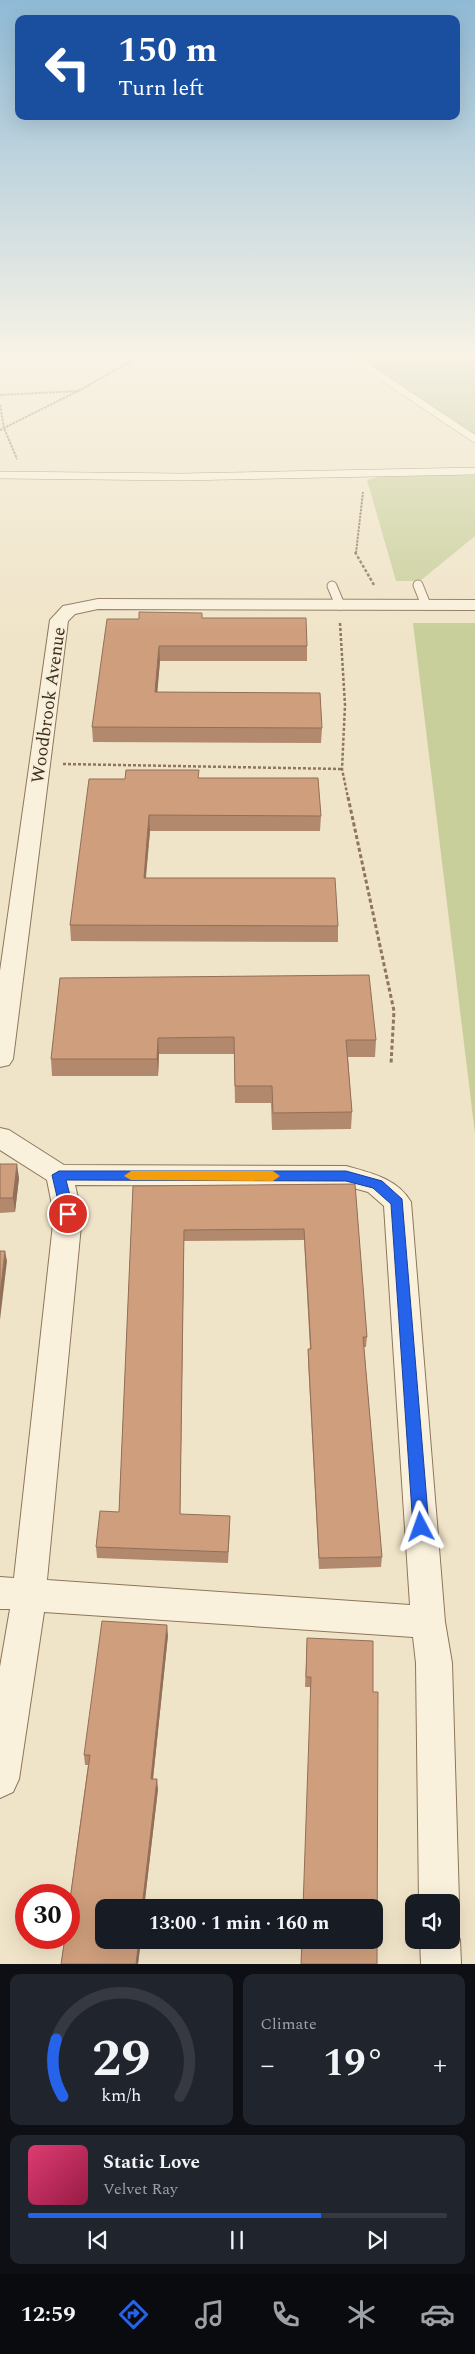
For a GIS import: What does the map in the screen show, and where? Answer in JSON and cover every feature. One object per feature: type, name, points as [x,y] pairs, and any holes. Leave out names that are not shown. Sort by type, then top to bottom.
[{"type":"street","name":"Woodbrook Avenue","points":[[0,1059],[59,620],[69,610],[98,604],[475,605]]},
{"type":"street","points":[[0,1137],[59,1175],[346,1176],[377,1185],[397,1202],[428,1622],[434,1663],[439,1894]]},
{"type":"street","points":[[0,1779],[15,1594],[68,1214],[59,1175]]},
{"type":"street","points":[[15,1594],[428,1622]]},
{"type":"street","points":[[440,1949],[441,1964]]},
{"type":"lane","points":[[0,475],[182,477],[475,471]]},
{"type":"lane","points":[[418,585],[426,605]]},
{"type":"lane","points":[[332,586],[340,605]]},
{"type":"path","points":[[13,449],[18,461]]},
{"type":"path","points":[[366,474],[355,552],[385,605]]},
{"type":"path","points":[[340,605],[345,705],[342,769],[394,1011],[391,1064]]},
{"type":"path","points":[[40,762],[56,764],[342,769]]},
{"type":"green space","points":[[475,475],[475,536],[420,581],[396,581],[367,480],[378,477]]},
{"type":"green space","points":[[413,623],[475,623],[475,1134]]},
{"type":"building","points":[[139,612],[202,613],[202,618],[306,618],[307,646],[159,646],[155,692],[320,693],[322,728],[92,727],[107,619],[139,619]]},
{"type":"building","points":[[126,770],[199,770],[198,778],[318,778],[321,816],[149,815],[144,878],[335,878],[338,926],[70,925],[89,779],[125,779]]},
{"type":"building","points":[[369,975],[376,1040],[346,1040],[352,1112],[273,1113],[272,1086],[235,1086],[234,1037],[158,1038],[157,1059],[51,1059],[60,978]]},
{"type":"building","points":[[0,1164],[17,1164],[13,1198],[0,1198]]},
{"type":"building","points":[[355,1184],[367,1337],[363,1337],[382,1557],[319,1558],[308,1349],[311,1349],[304,1229],[184,1230],[180,1514],[230,1516],[228,1552],[96,1547],[100,1511],[119,1512],[133,1186]]},
{"type":"building","points":[[0,1251],[5,1251],[0,1296]]},
{"type":"building","points":[[102,1621],[167,1625],[151,1779],[157,1779],[143,1899],[95,1899],[95,1949],[138,1949],[136,1964],[61,1964],[63,1949],[80,1949],[80,1884],[72,1884],[90,1755],[84,1755]]},
{"type":"building","points":[[307,1638],[373,1641],[373,1692],[378,1692],[377,1899],[303,1899],[311,1677],[306,1677]]},
{"type":"building","points":[[302,1949],[377,1949],[377,1964],[301,1964]]},
{"type":"slow traffic","points":[[131,1176],[273,1176]]},
{"type":"route","points":[[68,1214],[59,1175],[346,1176],[377,1185],[397,1202],[421,1527]]}]
